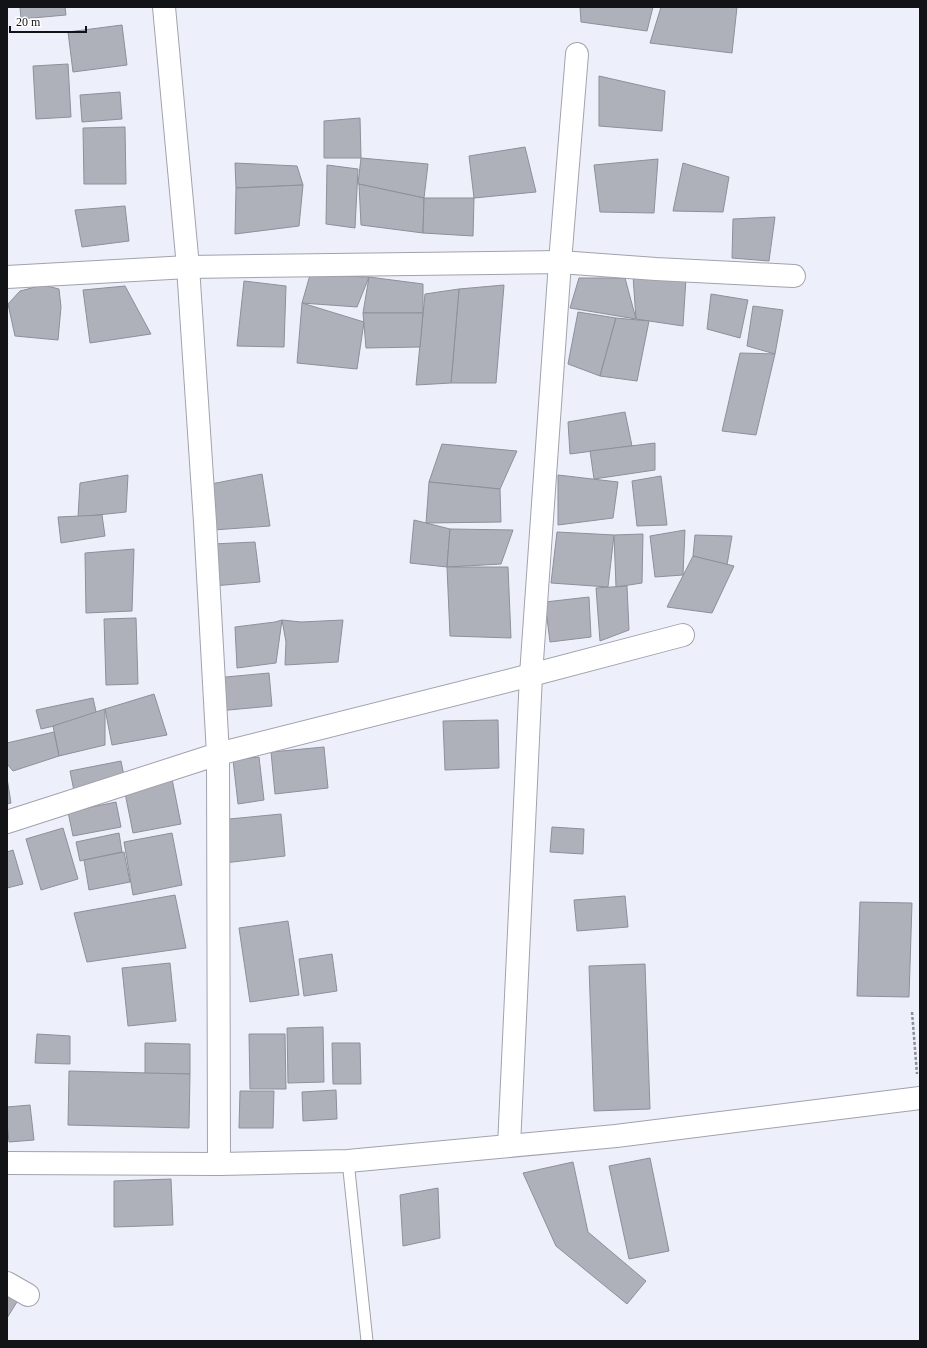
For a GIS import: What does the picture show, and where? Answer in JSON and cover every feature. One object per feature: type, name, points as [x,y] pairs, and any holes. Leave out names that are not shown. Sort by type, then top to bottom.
[{"type":"street","points":[[164,7],[188,267],[218,754],[219,1164]]},
{"type":"street","points":[[509,1146],[531,675],[560,262],[577,54]]},
{"type":"street","points":[[7,277],[188,267],[560,262],[656,269],[794,276]]},
{"type":"street","points":[[7,822],[218,754],[683,635]]},
{"type":"street","points":[[7,1163],[219,1164],[348,1161],[624,1135],[919,1098]]},
{"type":"street","points":[[7,1283],[28,1295]]},
{"type":"lane","points":[[348,1161],[367,1341]]},
{"type":"path","points":[[912,1012],[919,1098]]},
{"type":"building","points":[[20,7],[65,7],[66,15],[21,19]]},
{"type":"building","points":[[580,7],[653,7],[647,31],[581,22]]},
{"type":"building","points":[[661,7],[737,7],[732,53],[650,43]]},
{"type":"building","points":[[122,25],[127,65],[73,72],[68,32]]},
{"type":"building","points":[[68,64],[71,117],[36,119],[33,66]]},
{"type":"building","points":[[599,76],[665,91],[662,131],[599,126]]},
{"type":"building","points":[[120,92],[122,119],[82,122],[80,95]]},
{"type":"building","points":[[360,118],[361,158],[324,158],[324,121]]},
{"type":"building","points":[[125,127],[126,184],[84,184],[83,128]]},
{"type":"building","points":[[525,147],[536,192],[474,198],[469,156]]},
{"type":"building","points":[[361,158],[428,164],[424,198],[358,184]]},
{"type":"building","points":[[658,159],[654,213],[600,212],[594,165]]},
{"type":"building","points":[[235,163],[297,166],[303,185],[236,188]]},
{"type":"building","points":[[683,163],[729,177],[723,212],[673,211]]},
{"type":"building","points":[[327,165],[358,169],[355,228],[326,224]]},
{"type":"building","points":[[359,184],[424,198],[423,233],[361,225]]},
{"type":"building","points":[[303,185],[299,226],[235,234],[236,188]]},
{"type":"building","points":[[424,198],[474,198],[473,236],[423,233]]},
{"type":"building","points":[[125,206],[129,241],[82,247],[75,210]]},
{"type":"building","points":[[775,217],[769,261],[732,258],[733,219]]},
{"type":"building","points":[[310,275],[369,277],[357,307],[302,303]]},
{"type":"building","points":[[633,276],[686,278],[683,326],[636,319]]},
{"type":"building","points":[[369,277],[423,284],[423,313],[363,313]]},
{"type":"building","points":[[579,278],[625,278],[636,319],[570,308]]},
{"type":"building","points":[[244,281],[286,286],[284,347],[237,346]]},
{"type":"building","points":[[43,285],[59,289],[61,307],[58,340],[15,336],[8,304],[20,291]]},
{"type":"building","points":[[504,285],[496,383],[451,383],[459,289]]},
{"type":"building","points":[[125,286],[151,334],[90,343],[83,290]]},
{"type":"building","points":[[459,289],[451,383],[416,385],[425,294]]},
{"type":"building","points":[[711,294],[748,300],[740,338],[707,329]]},
{"type":"building","points":[[302,303],[364,322],[357,369],[297,363]]},
{"type":"building","points":[[753,306],[783,310],[775,354],[747,346]]},
{"type":"building","points":[[578,312],[616,318],[600,376],[568,364]]},
{"type":"building","points":[[363,313],[423,313],[420,347],[366,348]]},
{"type":"building","points":[[616,318],[649,321],[637,381],[600,376]]},
{"type":"building","points":[[740,353],[775,354],[756,435],[722,431]]},
{"type":"building","points":[[625,412],[632,446],[570,454],[568,422]]},
{"type":"building","points":[[655,443],[655,470],[594,479],[590,451]]},
{"type":"building","points":[[442,444],[517,451],[500,489],[429,482]]},
{"type":"building","points":[[262,474],[270,526],[213,530],[211,484]]},
{"type":"building","points":[[128,475],[126,512],[78,517],[80,483]]},
{"type":"building","points":[[558,475],[618,482],[613,518],[558,525]]},
{"type":"building","points":[[661,476],[667,525],[637,526],[632,481]]},
{"type":"building","points":[[429,482],[500,489],[501,522],[426,523]]},
{"type":"building","points":[[102,515],[105,536],[61,543],[58,517]]},
{"type":"building","points":[[414,520],[450,529],[447,567],[410,563]]},
{"type":"building","points":[[450,529],[513,530],[501,564],[447,567]]},
{"type":"building","points":[[685,530],[683,575],[655,577],[650,536]]},
{"type":"building","points":[[557,532],[614,535],[608,587],[551,583]]},
{"type":"building","points":[[643,534],[642,583],[616,587],[614,535]]},
{"type":"building","points":[[695,535],[732,536],[727,565],[693,556]]},
{"type":"building","points":[[255,542],[260,582],[213,586],[213,544]]},
{"type":"building","points":[[134,549],[132,611],[86,613],[85,553]]},
{"type":"building","points":[[693,556],[734,566],[712,613],[667,607]]},
{"type":"building","points":[[447,567],[508,567],[511,638],[450,636]]},
{"type":"building","points":[[627,586],[629,630],[600,641],[596,588]]},
{"type":"building","points":[[589,597],[591,637],[550,642],[545,602]]},
{"type":"building","points":[[136,618],[138,684],[106,685],[104,619]]},
{"type":"building","points":[[282,620],[301,622],[343,620],[338,662],[285,665],[286,642]]},
{"type":"building","points":[[282,620],[276,663],[237,668],[235,627]]},
{"type":"building","points":[[269,673],[272,706],[218,711],[215,678]]},
{"type":"building","points":[[154,694],[167,735],[112,745],[105,709]]},
{"type":"building","points":[[93,698],[97,716],[41,729],[36,710]]},
{"type":"building","points":[[105,709],[105,745],[59,756],[53,726]]},
{"type":"building","points":[[498,720],[499,768],[445,770],[443,721]]},
{"type":"building","points":[[54,732],[59,756],[13,771],[7,764],[7,743]]},
{"type":"building","points":[[324,747],[328,788],[275,794],[271,752]]},
{"type":"building","points":[[259,757],[264,800],[238,804],[233,760]]},
{"type":"building","points":[[121,761],[125,781],[74,791],[70,771]]},
{"type":"building","points":[[7,778],[11,803],[7,804]]},
{"type":"building","points":[[172,779],[181,824],[133,833],[124,788]]},
{"type":"building","points":[[116,802],[121,827],[73,836],[68,812]]},
{"type":"building","points":[[281,814],[285,856],[224,863],[219,820]]},
{"type":"building","points":[[552,827],[584,829],[583,854],[550,852]]},
{"type":"building","points":[[63,828],[78,879],[41,890],[26,839]]},
{"type":"building","points":[[119,833],[122,852],[80,861],[76,842]]},
{"type":"building","points":[[172,833],[182,885],[133,895],[124,842]]},
{"type":"building","points":[[13,850],[23,884],[7,888],[7,852]]},
{"type":"building","points":[[124,852],[130,882],[89,890],[84,860]]},
{"type":"building","points":[[175,895],[186,948],[87,962],[74,913]]},
{"type":"building","points":[[625,896],[628,927],[577,931],[574,900]]},
{"type":"building","points":[[860,902],[912,903],[909,997],[857,996]]},
{"type":"building","points":[[288,921],[299,995],[250,1002],[239,928]]},
{"type":"building","points":[[332,954],[337,991],[304,996],[299,959]]},
{"type":"building","points":[[170,963],[176,1021],[128,1026],[122,968]]},
{"type":"building","points":[[645,964],[650,1109],[594,1111],[589,966]]},
{"type":"building","points":[[323,1027],[324,1082],[288,1083],[287,1028]]},
{"type":"building","points":[[37,1034],[70,1036],[70,1064],[35,1063]]},
{"type":"building","points":[[249,1034],[285,1034],[286,1089],[250,1089]]},
{"type":"building","points":[[145,1043],[190,1044],[190,1074],[145,1074]]},
{"type":"building","points":[[332,1043],[360,1043],[361,1084],[333,1084]]},
{"type":"building","points":[[69,1071],[190,1074],[189,1128],[68,1125]]},
{"type":"building","points":[[336,1090],[337,1119],[303,1121],[302,1092]]},
{"type":"building","points":[[240,1091],[274,1091],[273,1128],[239,1128]]},
{"type":"building","points":[[30,1105],[34,1140],[9,1142],[7,1107]]},
{"type":"building","points":[[650,1158],[669,1251],[629,1259],[609,1166]]},
{"type":"building","points":[[573,1162],[588,1232],[646,1281],[627,1304],[556,1246],[523,1173]]},
{"type":"building","points":[[171,1179],[173,1225],[114,1227],[114,1181]]},
{"type":"building","points":[[438,1188],[440,1238],[403,1246],[400,1195]]},
{"type":"building","points":[[7,1290],[20,1297],[7,1318]]}]
